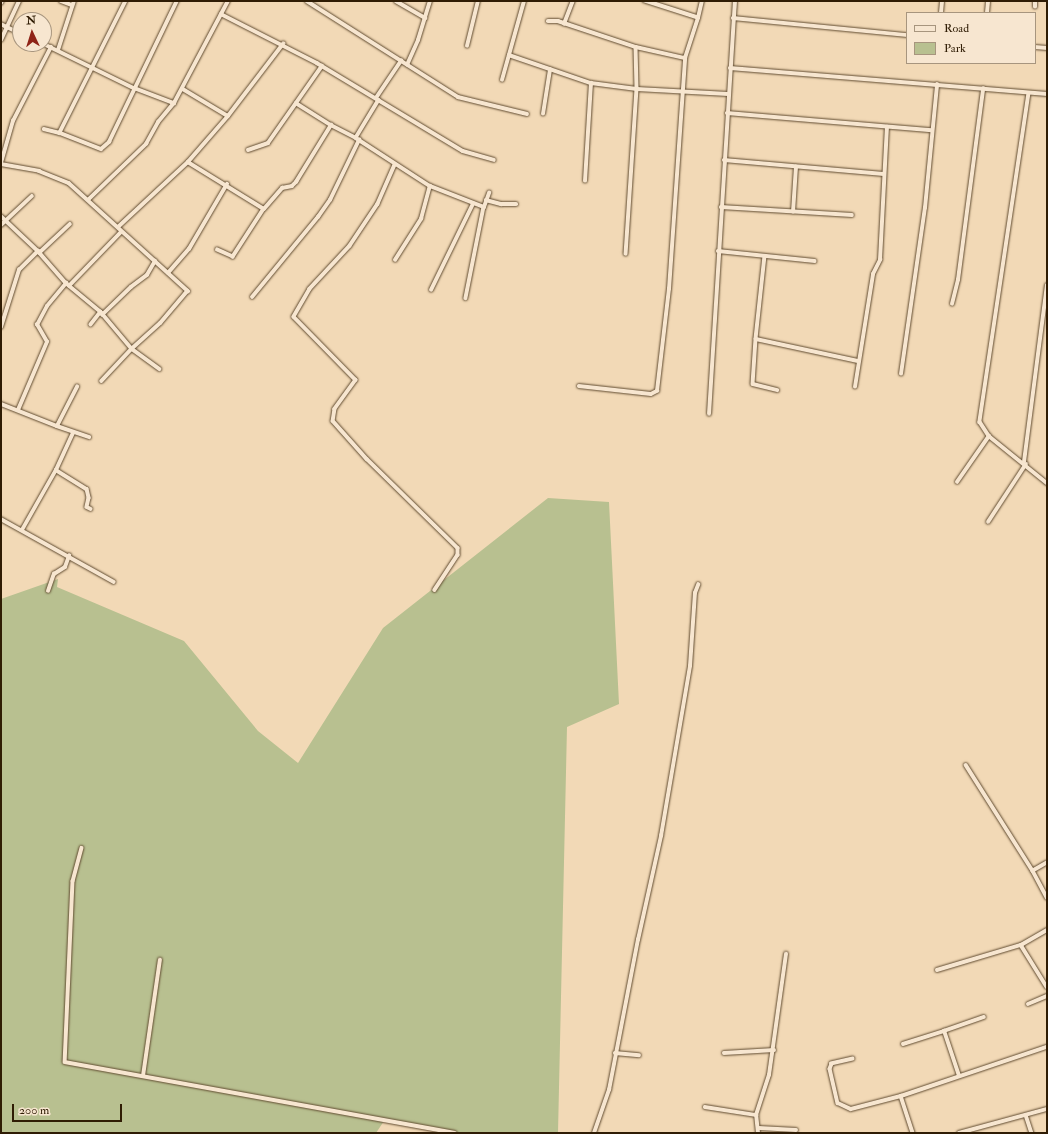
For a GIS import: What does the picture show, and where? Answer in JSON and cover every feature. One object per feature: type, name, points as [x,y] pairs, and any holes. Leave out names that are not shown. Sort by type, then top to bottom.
[{"type":"street","points":[[1,40],[19,1]]},
{"type":"street","points":[[58,50],[73,3],[61,1]]},
{"type":"street","points":[[60,133],[126,1]]},
{"type":"street","points":[[44,128],[101,149],[105,147],[177,1]]},
{"type":"street","points":[[88,200],[146,144],[158,122],[174,103],[183,89],[228,1]]},
{"type":"street","points":[[307,1],[458,96],[527,114]]},
{"type":"street","points":[[396,1],[426,18]]},
{"type":"street","points":[[407,65],[426,18],[430,1]]},
{"type":"street","points":[[467,46],[478,1]]},
{"type":"street","points":[[502,80],[524,1]]},
{"type":"street","points":[[564,24],[572,1]]},
{"type":"street","points":[[645,1],[698,18]]},
{"type":"street","points":[[579,386],[651,394],[657,391],[669,289],[685,58],[702,1]]},
{"type":"street","points":[[709,414],[718,251],[735,1]]},
{"type":"street","points":[[941,12],[942,1]]},
{"type":"street","points":[[987,12],[988,1]]},
{"type":"street","points":[[1035,1],[1035,7]]},
{"type":"street","points":[[221,14],[283,44],[322,66],[463,151],[494,160]]},
{"type":"street","points":[[733,18],[906,35]]},
{"type":"street","points":[[548,21],[558,21],[636,47],[685,58]]},
{"type":"street","points":[[1,24],[12,29]]},
{"type":"street","points":[[118,227],[188,162],[228,116],[283,44]]},
{"type":"street","points":[[626,254],[637,89],[636,47]]},
{"type":"street","points":[[1036,47],[1047,48]]},
{"type":"street","points":[[52,48],[94,67],[134,88],[174,103]]},
{"type":"street","points":[[48,52],[13,121],[1,164],[40,171],[69,183],[118,227],[121,232],[188,291],[161,323],[132,349],[102,381]]},
{"type":"street","points":[[509,55],[591,83],[637,89],[682,90],[728,94]]},
{"type":"street","points":[[252,297],[277,264],[307,234],[326,206],[377,99],[401,61]]},
{"type":"street","points":[[248,150],[268,143],[322,66]]},
{"type":"street","points":[[730,68],[1047,94]]},
{"type":"street","points":[[543,114],[550,70]]},
{"type":"street","points":[[585,181],[591,83]]},
{"type":"street","points":[[901,374],[925,208],[931,130],[937,85]]},
{"type":"street","points":[[183,89],[228,116]]},
{"type":"street","points":[[952,304],[958,280],[983,89]]},
{"type":"street","points":[[1029,92],[980,422],[989,436],[1025,463],[1047,483]]},
{"type":"street","points":[[296,103],[331,125],[358,139],[430,186],[484,207]]},
{"type":"street","points":[[727,113],[931,130]]},
{"type":"street","points":[[217,250],[233,257],[264,209],[282,188],[292,186],[296,182],[331,125]]},
{"type":"street","points":[[855,387],[873,274],[880,260],[887,126]]},
{"type":"street","points":[[724,160],[884,174]]},
{"type":"street","points":[[188,162],[227,184],[264,209]]},
{"type":"street","points":[[395,164],[378,204],[350,246],[310,289],[294,318],[356,380],[356,383],[335,409],[333,421],[458,548],[458,555],[435,590]]},
{"type":"street","points":[[793,212],[796,167]]},
{"type":"street","points":[[168,273],[189,249],[227,184]]},
{"type":"street","points":[[396,260],[423,215],[430,186]]},
{"type":"street","points":[[466,298],[488,193]]},
{"type":"street","points":[[1,225],[32,196]]},
{"type":"street","points":[[486,200],[501,204],[516,204]]},
{"type":"street","points":[[432,290],[474,204]]},
{"type":"street","points":[[721,207],[852,216]]},
{"type":"street","points":[[1,216],[39,252],[67,284],[102,314],[132,349],[160,369]]},
{"type":"street","points":[[1,327],[19,270],[70,224]]},
{"type":"street","points":[[18,410],[47,342],[36,325],[47,306],[67,284],[121,232]]},
{"type":"street","points":[[718,251],[814,261]]},
{"type":"street","points":[[765,256],[756,339],[753,384],[777,390]]},
{"type":"street","points":[[92,325],[131,286],[147,275],[155,261]]},
{"type":"street","points":[[988,522],[1025,463],[1047,285]]},
{"type":"street","points":[[756,339],[858,362]]},
{"type":"street","points":[[57,426],[77,387]]},
{"type":"street","points":[[1,404],[89,437]]},
{"type":"street","points":[[22,530],[56,470],[73,432]]},
{"type":"street","points":[[957,482],[989,436]]},
{"type":"street","points":[[56,470],[87,489],[89,498],[87,507],[91,509]]},
{"type":"street","points":[[1,518],[114,582]]},
{"type":"street","points":[[48,591],[54,574],[65,567],[69,556]]},
{"type":"street","points":[[594,1133],[609,1090],[615,1053],[661,836],[690,666],[695,593],[698,585]]},
{"type":"street","points":[[966,765],[1033,871],[1047,897]]},
{"type":"street","points":[[82,848],[73,881],[65,1062],[456,1133]]},
{"type":"street","points":[[1033,871],[1047,863]]},
{"type":"street","points":[[937,970],[1021,945],[1047,930]]},
{"type":"street","points":[[1021,945],[1047,987]]},
{"type":"street","points":[[758,1133],[759,1128],[756,1115],[770,1075],[786,954]]},
{"type":"street","points":[[143,1076],[160,960]]},
{"type":"street","points":[[1028,1004],[1047,996]]},
{"type":"street","points":[[903,1044],[984,1017]]},
{"type":"street","points":[[944,1031],[959,1076]]},
{"type":"street","points":[[853,1059],[831,1066],[838,1103],[851,1109],[901,1096],[1047,1047]]},
{"type":"street","points":[[724,1053],[774,1050]]},
{"type":"street","points":[[615,1053],[639,1055]]},
{"type":"street","points":[[901,1096],[913,1133]]},
{"type":"street","points":[[705,1107],[756,1115]]},
{"type":"street","points":[[959,1133],[1047,1109]]},
{"type":"street","points":[[1026,1115],[1032,1133]]},
{"type":"street","points":[[759,1128],[796,1130]]},
{"type":"green space","points":[[548,498],[609,502],[619,704],[567,727],[558,1133],[448,1133],[384,1121],[376,1133],[1,1133],[1,599],[58,579],[57,587],[184,641],[258,731],[298,763],[383,628]]}]
